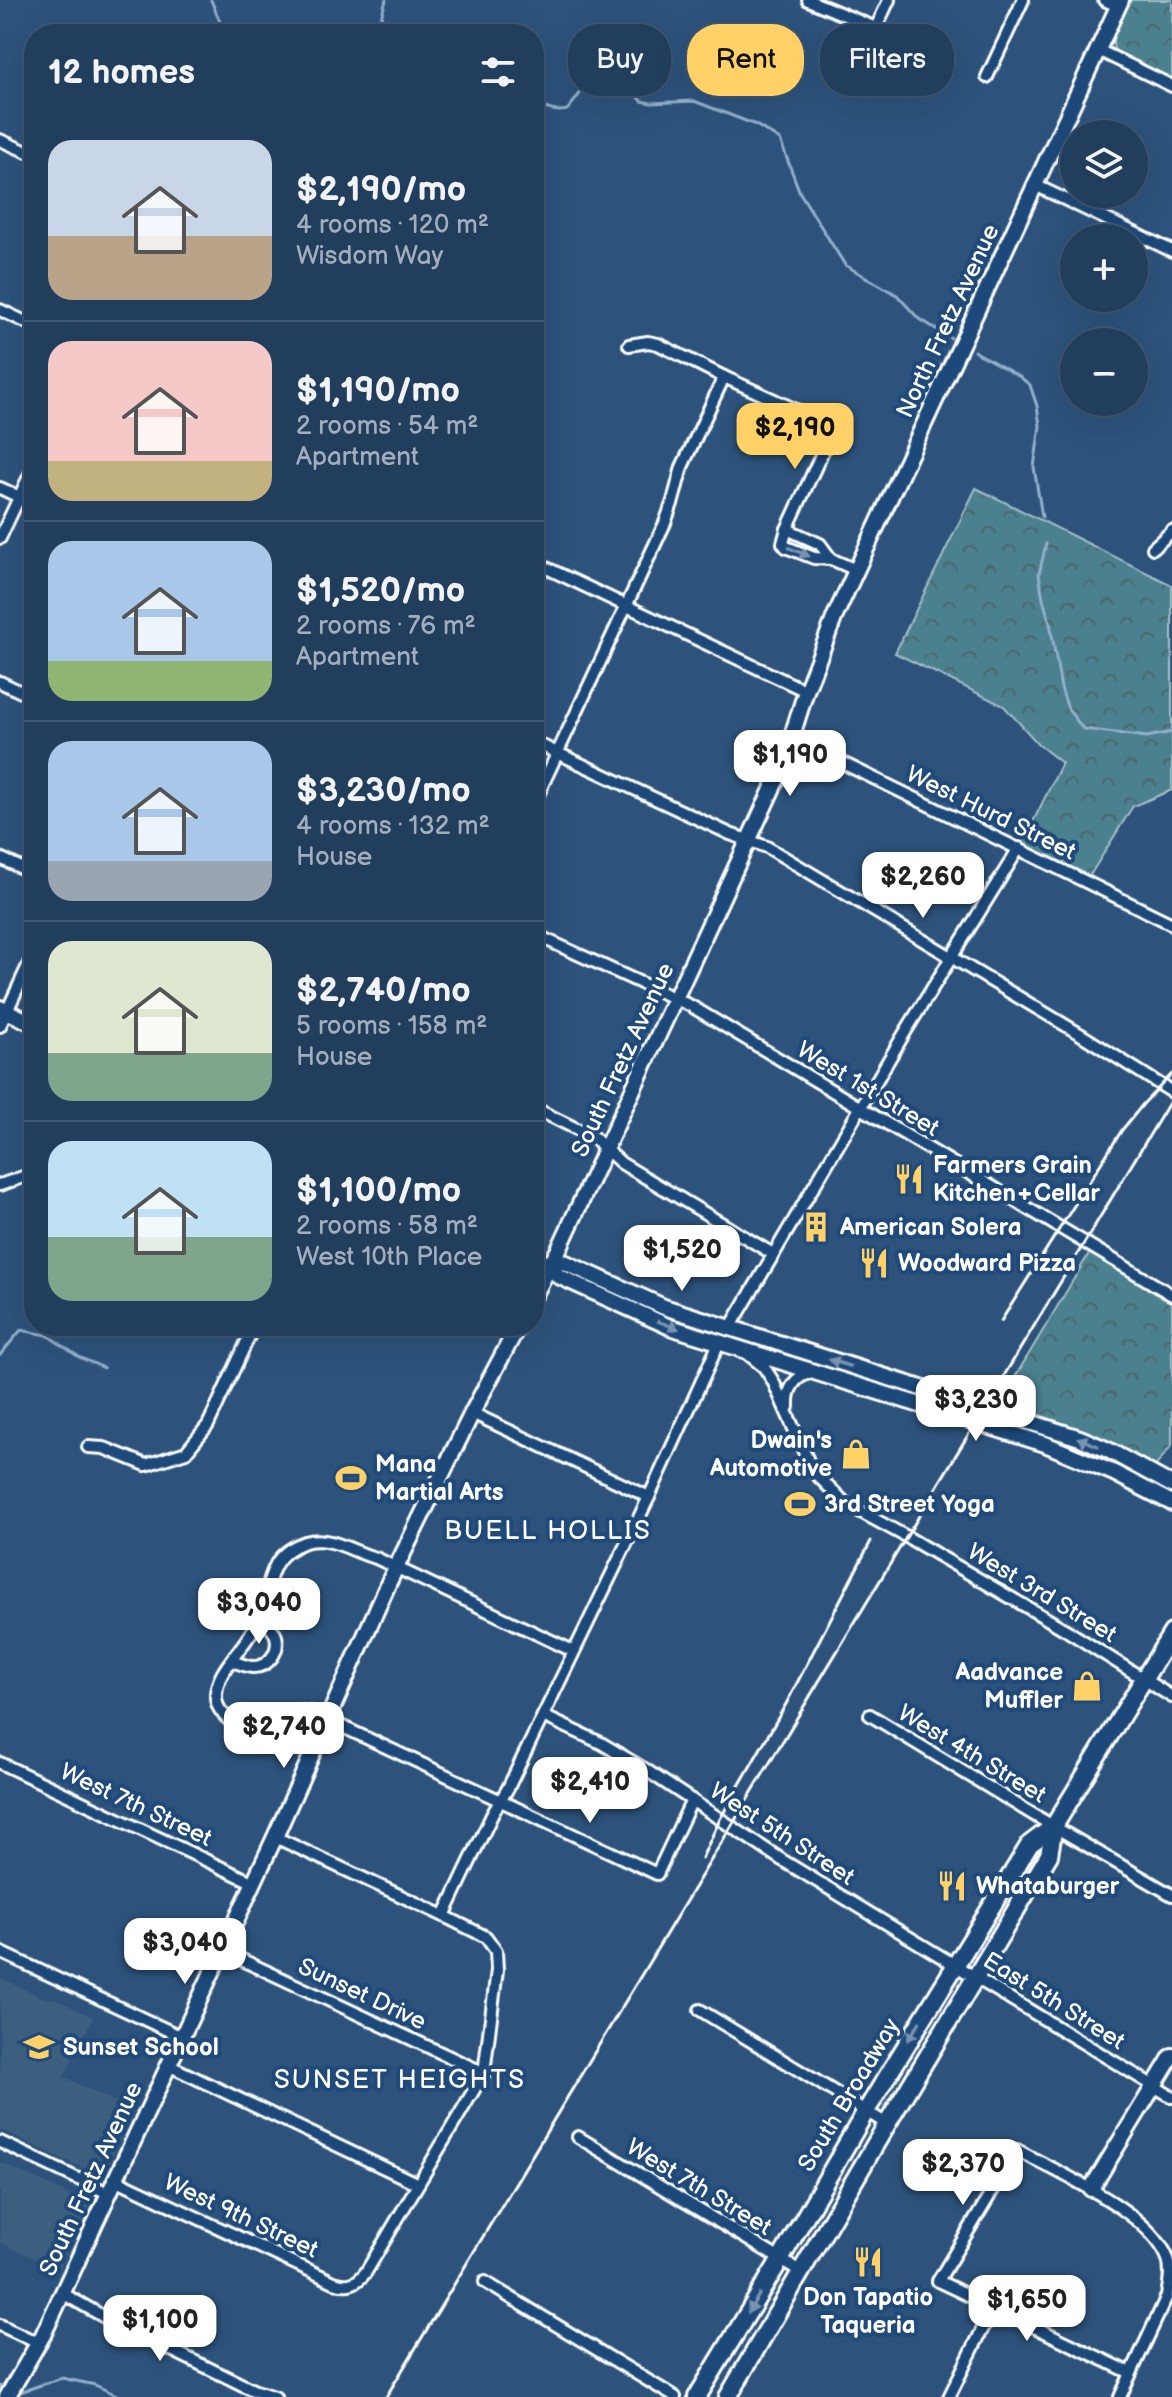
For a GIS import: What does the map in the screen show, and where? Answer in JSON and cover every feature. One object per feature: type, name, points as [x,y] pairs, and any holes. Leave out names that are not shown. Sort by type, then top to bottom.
[{"type":"main road","name":"South Broadway","points":[[697,2397],[866,2111],[1030,1844],[1054,1826],[1172,1633]]},
{"type":"main road","name":"South Broadway","points":[[728,2397],[1049,1855],[1054,1826]]},
{"type":"street","points":[[808,0],[876,28],[889,0]]},
{"type":"street","points":[[987,77],[1023,0]]},
{"type":"street","name":"North Fretz Avenue","points":[[750,841],[782,768],[806,691],[835,616],[1098,50],[1114,2]]},
{"type":"street","points":[[1098,50],[1172,86]]},
{"type":"street","points":[[0,140],[24,151]]},
{"type":"street","points":[[1035,185],[1172,251]]},
{"type":"street","points":[[0,310],[24,321]]},
{"type":"street","points":[[629,345],[658,344],[834,427],[783,539],[786,547],[814,558],[831,559],[856,570]]},
{"type":"street","points":[[544,781],[665,523],[682,467],[724,377]]},
{"type":"street","points":[[0,538],[24,487]]},
{"type":"street","points":[[0,488],[24,499]]},
{"type":"street","points":[[787,529],[820,544],[831,559]]},
{"type":"street","points":[[1153,548],[1172,531]]},
{"type":"street","points":[[544,567],[806,691]]},
{"type":"street","points":[[0,682],[24,693]]},
{"type":"street","name":"West Hurd Street","points":[[791,741],[816,750],[1172,924]]},
{"type":"street","points":[[544,747],[716,828],[767,847],[1172,1092]]},
{"type":"street","name":"South Fretz Avenue","points":[[544,1277],[750,841]]},
{"type":"street","points":[[730,1328],[1019,848]]},
{"type":"street","points":[[0,858],[24,869]]},
{"type":"street","name":"West 1st Street","points":[[544,939],[691,1006],[1172,1295]]},
{"type":"street","points":[[0,1026],[3,1010],[24,971]]},
{"type":"street","points":[[3,1010],[24,1019]]},
{"type":"street","points":[[544,1113],[593,1137],[621,1163],[773,1254]]},
{"type":"street","points":[[0,1185],[24,1177]]},
{"type":"street","points":[[544,1262],[558,1276],[670,1327],[1045,1444],[1114,1473],[1172,1503]]},
{"type":"street","points":[[550,1265],[564,1262],[664,1307],[1080,1438],[1172,1485]]},
{"type":"street","points":[[88,1447],[104,1448],[146,1465],[186,1452],[208,1425],[249,1336]]},
{"type":"street","name":"South Fretz Avenue","points":[[7,2397],[38,2343],[223,1951],[396,1568],[513,1336]]},
{"type":"street","points":[[444,1916],[649,1497],[719,1343]]},
{"type":"street","name":"West 3rd Street","points":[[740,1349],[764,1367],[812,1470],[846,1504],[1066,1630],[1172,1697]]},
{"type":"street","points":[[788,1413],[787,1400],[794,1380],[812,1372]]},
{"type":"street","points":[[472,1413],[649,1497]]},
{"type":"street","points":[[573,1651],[396,1568],[330,1541],[317,1540],[303,1543],[282,1555],[276,1564],[259,1615],[245,1644],[224,1668],[216,1696],[222,1713],[233,1724],[246,1727],[259,1727],[285,1713],[301,1710],[327,1719],[657,1874],[692,1800]]},
{"type":"street","points":[[232,1661],[253,1667],[263,1665],[274,1655],[277,1648],[275,1633],[259,1615]]},
{"type":"street","name":"West 4th Street","points":[[870,1715],[1172,1895]]},
{"type":"street","name":"West 5th Street","points":[[543,1716],[609,1748],[782,1860],[955,1965]]},
{"type":"street","name":"West 7th Street","points":[[0,1763],[254,1883]]},
{"type":"street","points":[[168,2065],[418,2184],[484,2073],[497,1970],[496,1951],[486,1937],[275,1837]]},
{"type":"street","name":"Sunset Drive","points":[[223,1951],[484,2073]]},
{"type":"street","points":[[0,1952],[182,2037]]},
{"type":"street","name":"East 5th Street","points":[[955,1965],[1172,2097]]},
{"type":"street","points":[[700,2010],[887,2124]]},
{"type":"street","points":[[1091,2189],[1172,2056]]},
{"type":"street","name":"West 7th Street","points":[[578,2137],[800,2271]]},
{"type":"street","points":[[0,2142],[108,2193]]},
{"type":"street","points":[[1120,2397],[1167,2296],[1170,2280],[1168,2260],[1156,2240],[1133,2217],[1091,2189],[1017,2150],[938,2281],[1131,2373]]},
{"type":"street","name":"West 9th Street","points":[[115,2179],[343,2285],[360,2279],[366,2272],[418,2184]]},
{"type":"street","points":[[485,2282],[675,2397]]},
{"type":"street","points":[[62,2293],[253,2390],[275,2397]]},
{"type":"street","points":[[949,2397],[993,2308]]},
{"type":"street","points":[[0,2325],[38,2343]]},
{"type":"shaded area","name":"Sunset School","points":[[0,1978],[93,2017],[64,2077],[134,2111],[102,2177],[0,2129]]},
{"type":"shaded area","points":[[0,2162],[90,2205],[59,2270],[0,2242]]},
{"type":"green space","points":[[1129,0],[1172,0],[1172,81],[1114,50],[1112,36]]},
{"type":"green space","points":[[976,488],[1172,585],[1172,790],[1133,806],[1089,877],[1022,844],[1062,763],[1039,745],[1004,706],[895,653]]},
{"type":"green space","points":[[1090,1252],[1172,1302],[1172,1445],[1155,1467],[1079,1429],[1000,1402]]},
{"type":"waterway","points":[[211,0],[221,24]]},
{"type":"waterway","points":[[379,24],[386,0]]},
{"type":"waterway","points":[[544,107],[567,110],[591,80],[606,73],[627,80],[632,92],[642,101],[694,101],[756,125],[780,140],[800,193],[845,265],[897,295],[918,318],[951,338]]},
{"type":"waterway","points":[[974,351],[1030,385],[1040,426],[1034,467],[1042,517]]},
{"type":"waterway","points":[[1046,544],[1039,574],[1061,688],[1068,709],[1083,729],[1147,737],[1172,732]]},
{"type":"waterway","points":[[0,1355],[21,1330],[24,1331]]},
{"type":"waterway","points":[[48,1336],[79,1357],[104,1368]]},
{"type":"waterway","points":[[20,2392],[62,2378],[95,2385],[121,2397]]},
{"type":"railway","points":[[1001,1321],[1122,1130],[1172,1074]]},
{"type":"railway","points":[[386,2397],[1172,1098]]},
{"type":"railway","points":[[702,1858],[720,1819],[786,1704],[871,1541]]},
{"type":"place","name":"Farmers Grain Kitchen+Cellar","points":[[909,1179]]},
{"type":"place","name":"American Solera","points":[[816,1227]]},
{"type":"place","name":"Woodward Pizza","points":[[874,1263]]},
{"type":"place","name":"Dwain's Automotive","points":[[856,1454]]},
{"type":"place","name":"Mana Martial Arts","points":[[351,1478]]},
{"type":"place","name":"3rd Street Yoga","points":[[800,1504]]},
{"type":"place","name":"Aadvance Muffler","points":[[1087,1686]]},
{"type":"place","name":"Whataburger","points":[[952,1886]]},
{"type":"place","name":"Sunset School","points":[[39,2047]]},
{"type":"place","name":"Don Tapatio Taqueria","points":[[868,2262]]},
{"type":"district","name":"BUELL HOLLIS","points":[[548,1531]]},
{"type":"district","name":"SUNSET HEIGHTS","points":[[400,2080]]}]
